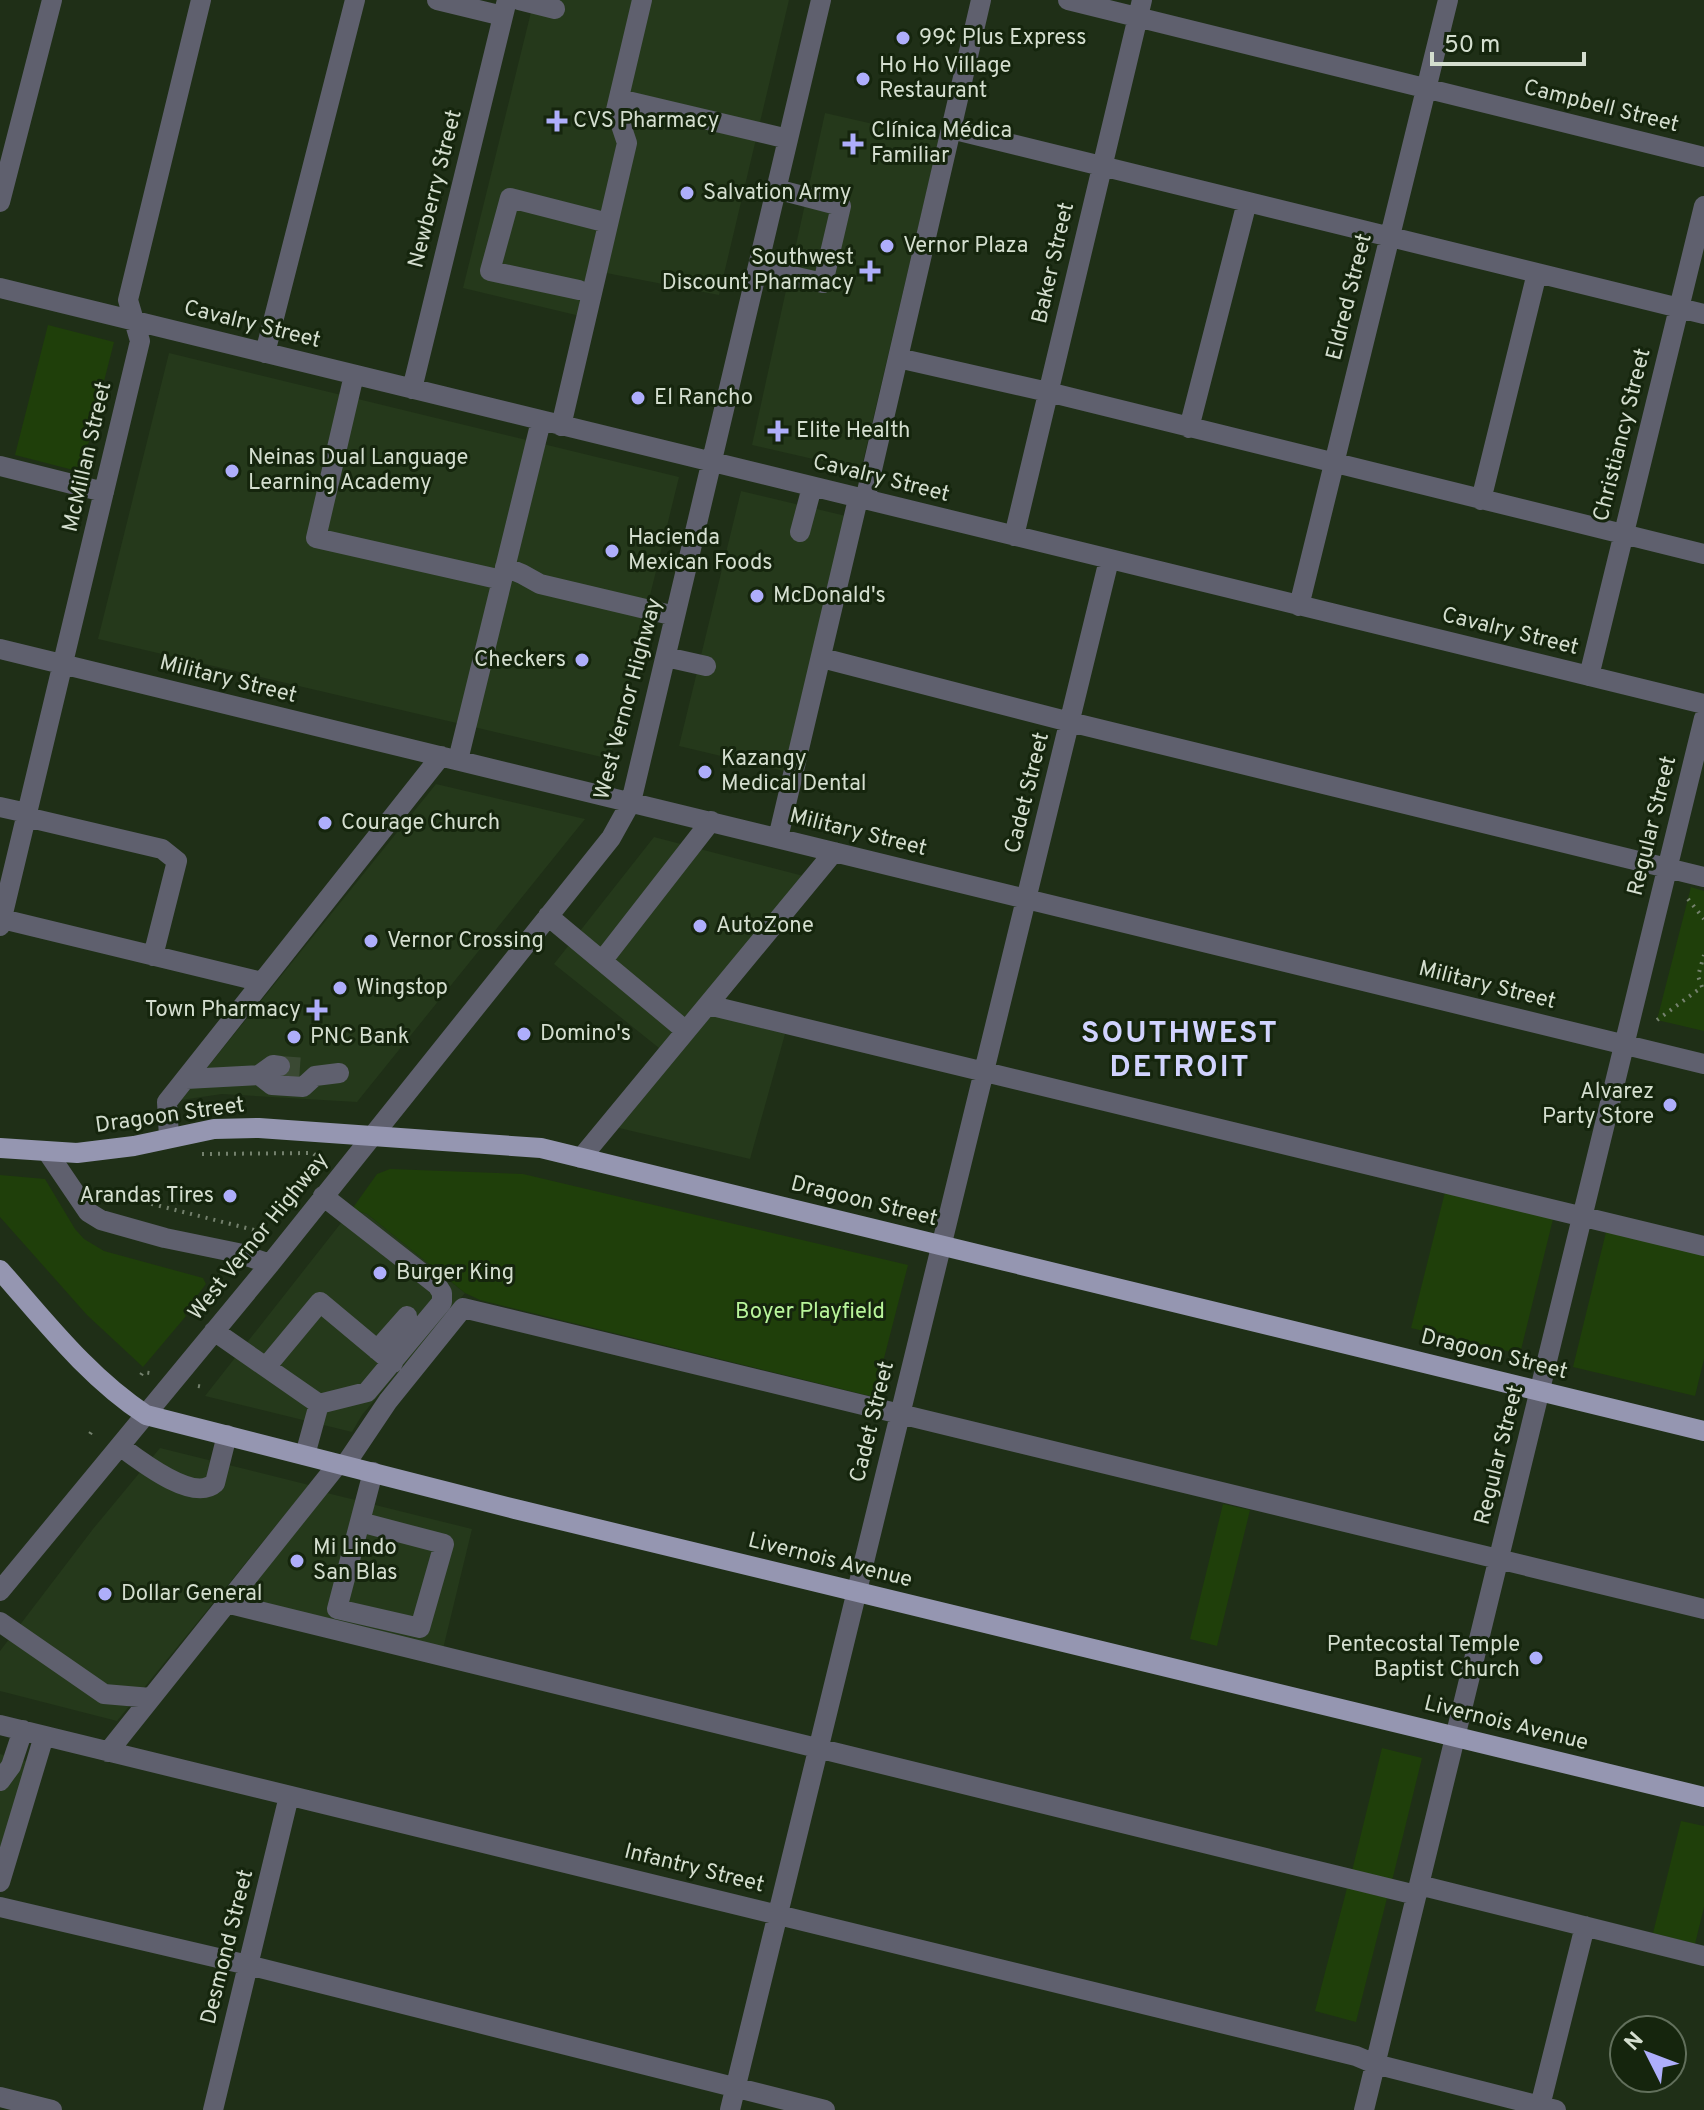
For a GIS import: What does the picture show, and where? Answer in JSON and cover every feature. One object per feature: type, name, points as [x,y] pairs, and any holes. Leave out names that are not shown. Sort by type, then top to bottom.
[{"type":"main road","name":"Dragoon Street","points":[[0,1148],[48,1153],[105,1150],[214,1129],[259,1128],[541,1148],[1704,1431]]},
{"type":"main road","name":"Livernois Avenue","points":[[0,1270],[80,1360],[121,1398],[146,1415],[1704,1797]]},
{"type":"street","points":[[0,202],[52,0]]},
{"type":"street","name":"McMillan Street","points":[[1,923],[140,341],[128,300],[201,0]]},
{"type":"street","points":[[265,353],[355,0]]},
{"type":"street","points":[[437,0],[505,8]]},
{"type":"street","points":[[519,0],[555,9]]},
{"type":"street","points":[[561,426],[627,143],[616,110],[642,0]]},
{"type":"street","name":"West Vernor Highway","points":[[0,1591],[270,1264],[611,838],[631,802],[821,0]]},
{"type":"street","points":[[778,838],[898,358],[981,0]]},
{"type":"street","name":"Campbell Street","points":[[1068,0],[1140,9],[1426,88],[1704,157]]},
{"type":"street","name":"Eldred Street","points":[[1299,606],[1448,0]]},
{"type":"street","name":"Newberry Street","points":[[412,389],[505,8]]},
{"type":"street","name":"Baker Street","points":[[1014,536],[1140,9]]},
{"type":"street","points":[[619,99],[788,139]]},
{"type":"street","points":[[951,129],[1704,314]]},
{"type":"street","points":[[758,268],[823,283],[841,206],[776,189]]},
{"type":"street","points":[[579,290],[490,271],[510,198],[608,223]]},
{"type":"street","points":[[1189,428],[1247,202]]},
{"type":"street","name":"Christiancy Street","points":[[1589,676],[1704,206]]},
{"type":"street","points":[[1481,500],[1537,273]]},
{"type":"street","name":"Cavalry Street","points":[[0,288],[1704,704]]},
{"type":"street","points":[[898,358],[1048,392],[1704,554]]},
{"type":"street","points":[[354,375],[316,538],[504,574],[522,574],[540,584],[675,616]]},
{"type":"street","points":[[169,1137],[167,1102],[262,982],[450,758],[504,574],[541,421]]},
{"type":"street","points":[[0,466],[104,492]]},
{"type":"street","points":[[800,532],[812,487]]},
{"type":"street","name":"Cadet Street","points":[[730,2110],[1109,560]]},
{"type":"street","name":"Military Street","points":[[0,649],[1704,1064]]},
{"type":"street","points":[[666,657],[706,666]]},
{"type":"street","points":[[822,658],[1704,877]]},
{"type":"street","name":"Regular Street","points":[[1364,2110],[1704,718]]},
{"type":"street","points":[[0,807],[162,849],[177,861],[153,956]]},
{"type":"street","points":[[602,961],[711,821]]},
{"type":"street","points":[[581,1158],[834,852]]},
{"type":"street","points":[[548,916],[686,1031]]},
{"type":"street","points":[[1,923],[262,982]]},
{"type":"street","points":[[708,1005],[1704,1246]]},
{"type":"street","points":[[186,1079],[259,1075],[273,1065],[280,1066]]},
{"type":"street","points":[[259,1075],[272,1085],[303,1087],[311,1072],[339,1073]]},
{"type":"street","points":[[48,1153],[88,1212],[101,1220],[165,1238],[238,1253],[270,1264]]},
{"type":"street","points":[[323,1196],[437,1285],[442,1293],[442,1302],[433,1315],[385,1356]]},
{"type":"street","points":[[266,1367],[320,1302],[385,1356]]},
{"type":"street","points":[[108,1752],[342,1464],[463,1308],[1704,1609]]},
{"type":"street","points":[[214,1331],[319,1404],[367,1392],[407,1316]]},
{"type":"street","points":[[305,1455],[319,1404]]},
{"type":"street","points":[[120,1446],[164,1477],[200,1489],[215,1483],[227,1435]]},
{"type":"street","points":[[360,1522],[444,1544],[420,1628],[337,1609],[373,1472]]},
{"type":"street","points":[[226,1603],[817,1749],[1704,1956]]},
{"type":"street","points":[[0,1622],[104,1694],[151,1698]]},
{"type":"street","name":"Infantry Street","points":[[0,1725],[1356,2056],[1375,2064],[1548,2108]]},
{"type":"street","points":[[0,1781],[11,1766],[23,1730]]},
{"type":"street","points":[[0,1882],[44,1736]]},
{"type":"street","name":"Desmond Street","points":[[213,2110],[289,1796]]},
{"type":"street","points":[[0,1907],[248,1965],[825,2110]]},
{"type":"street","points":[[1548,2108],[1585,1926]]},
{"type":"street","points":[[0,2097],[52,2110]]},
{"type":"path","points":[[1688,899],[1704,919]]},
{"type":"path","points":[[1657,1020],[1703,988],[1698,976],[1704,955]]},
{"type":"path","points":[[194,1155],[313,1153],[321,1160]]},
{"type":"path","points":[[92,1188],[258,1231]]},
{"type":"path","points":[[141,1375],[143,1372],[150,1373]]},
{"type":"shaded area","points":[[534,0],[636,0],[612,97],[626,149],[580,316],[463,288]]},
{"type":"shaded area","points":[[646,0],[789,0],[719,295],[601,272],[631,144],[621,105]]},
{"type":"shaded area","points":[[825,113],[939,139],[861,470],[752,445]]},
{"type":"shaded area","points":[[169,353],[679,477],[610,759],[98,639]]},
{"type":"shaded area","points":[[741,491],[846,516],[784,771],[679,746]]},
{"type":"shaded area","points":[[436,784],[585,819],[357,1102],[222,1094],[181,1100]]},
{"type":"shaded area","points":[[654,837],[819,880],[713,1015],[785,1034],[750,1159],[598,1123],[659,1048],[554,964]]},
{"type":"shaded area","points":[[352,1209],[367,1214],[465,1293],[362,1415],[352,1432],[205,1396]]},
{"type":"shaded area","points":[[160,1448],[309,1485],[117,1721],[0,1691],[0,1651],[93,1529]]},
{"type":"shaded area","points":[[323,1492],[472,1529],[443,1649],[241,1600]]},
{"type":"shaded area","points":[[0,1754],[30,1762],[0,1856]]},
{"type":"green space","points":[[48,325],[114,342],[81,472],[15,455]]},
{"type":"green space","points":[[1691,887],[1704,891],[1704,1031],[1657,1020]]},
{"type":"green space","name":"Boyer Playfield","points":[[390,1169],[523,1174],[908,1265],[874,1397],[480,1300],[465,1293],[367,1214],[352,1209],[377,1174]]},
{"type":"green space","points":[[0,1175],[45,1179],[75,1229],[84,1239],[104,1251],[203,1278],[206,1284],[184,1313],[186,1316],[143,1367],[87,1315],[0,1217]]},
{"type":"green space","points":[[1445,1192],[1553,1219],[1520,1354],[1411,1328]]},
{"type":"green space","points":[[1606,1232],[1704,1255],[1704,1359],[1695,1396],[1573,1367]]},
{"type":"green space","points":[[1223,1504],[1250,1510],[1217,1646],[1190,1639]]},
{"type":"green space","points":[[1382,1748],[1422,1758],[1392,1881],[1352,1871]]},
{"type":"green space","points":[[1681,1821],[1704,1826],[1704,1907],[1695,1944],[1653,1933]]},
{"type":"green space","points":[[1347,1888],[1387,1898],[1356,2022],[1315,2011]]},
{"type":"tunnel","points":[[280,1066],[308,1068]]},
{"type":"place","name":"99¢ Plus Express","points":[[903,38]]},
{"type":"place","name":"Ho Ho Village Restaurant","points":[[863,79]]},
{"type":"place","name":"CVS Pharmacy","points":[[557,121]]},
{"type":"place","name":"Clínica Médica Familiar","points":[[853,144]]},
{"type":"place","name":"Salvation Army","points":[[687,193]]},
{"type":"place","name":"Vernor Plaza","points":[[887,246]]},
{"type":"place","name":"Southwest Discount Pharmacy","points":[[870,271]]},
{"type":"place","name":"El Rancho","points":[[638,398]]},
{"type":"place","name":"Elite Health","points":[[778,431]]},
{"type":"place","name":"Neinas Dual Language Learning Academy","points":[[232,471]]},
{"type":"place","name":"Hacienda Mexican Foods","points":[[612,551]]},
{"type":"place","name":"McDonald's","points":[[757,596]]},
{"type":"place","name":"Checkers","points":[[582,660]]},
{"type":"place","name":"Kazangy Medical Dental","points":[[705,772]]},
{"type":"place","name":"Courage Church","points":[[325,823]]},
{"type":"place","name":"AutoZone","points":[[700,926]]},
{"type":"place","name":"Vernor Crossing","points":[[371,941]]},
{"type":"place","name":"Wingstop","points":[[340,988]]},
{"type":"place","name":"Town Pharmacy","points":[[317,1010]]},
{"type":"place","name":"Domino's","points":[[524,1034]]},
{"type":"place","name":"PNC Bank","points":[[294,1037]]},
{"type":"place","name":"Alvarez Party Store","points":[[1670,1105]]},
{"type":"place","name":"Arandas Tires","points":[[230,1196]]},
{"type":"place","name":"Burger King","points":[[380,1273]]},
{"type":"place","name":"Mi Lindo San Blas","points":[[297,1561]]},
{"type":"place","name":"Dollar General","points":[[105,1594]]},
{"type":"place","name":"Pentecostal Temple Baptist Church","points":[[1536,1658]]},
{"type":"district","name":"SOUTHWEST DETROIT","points":[[1180,1051]]}]
